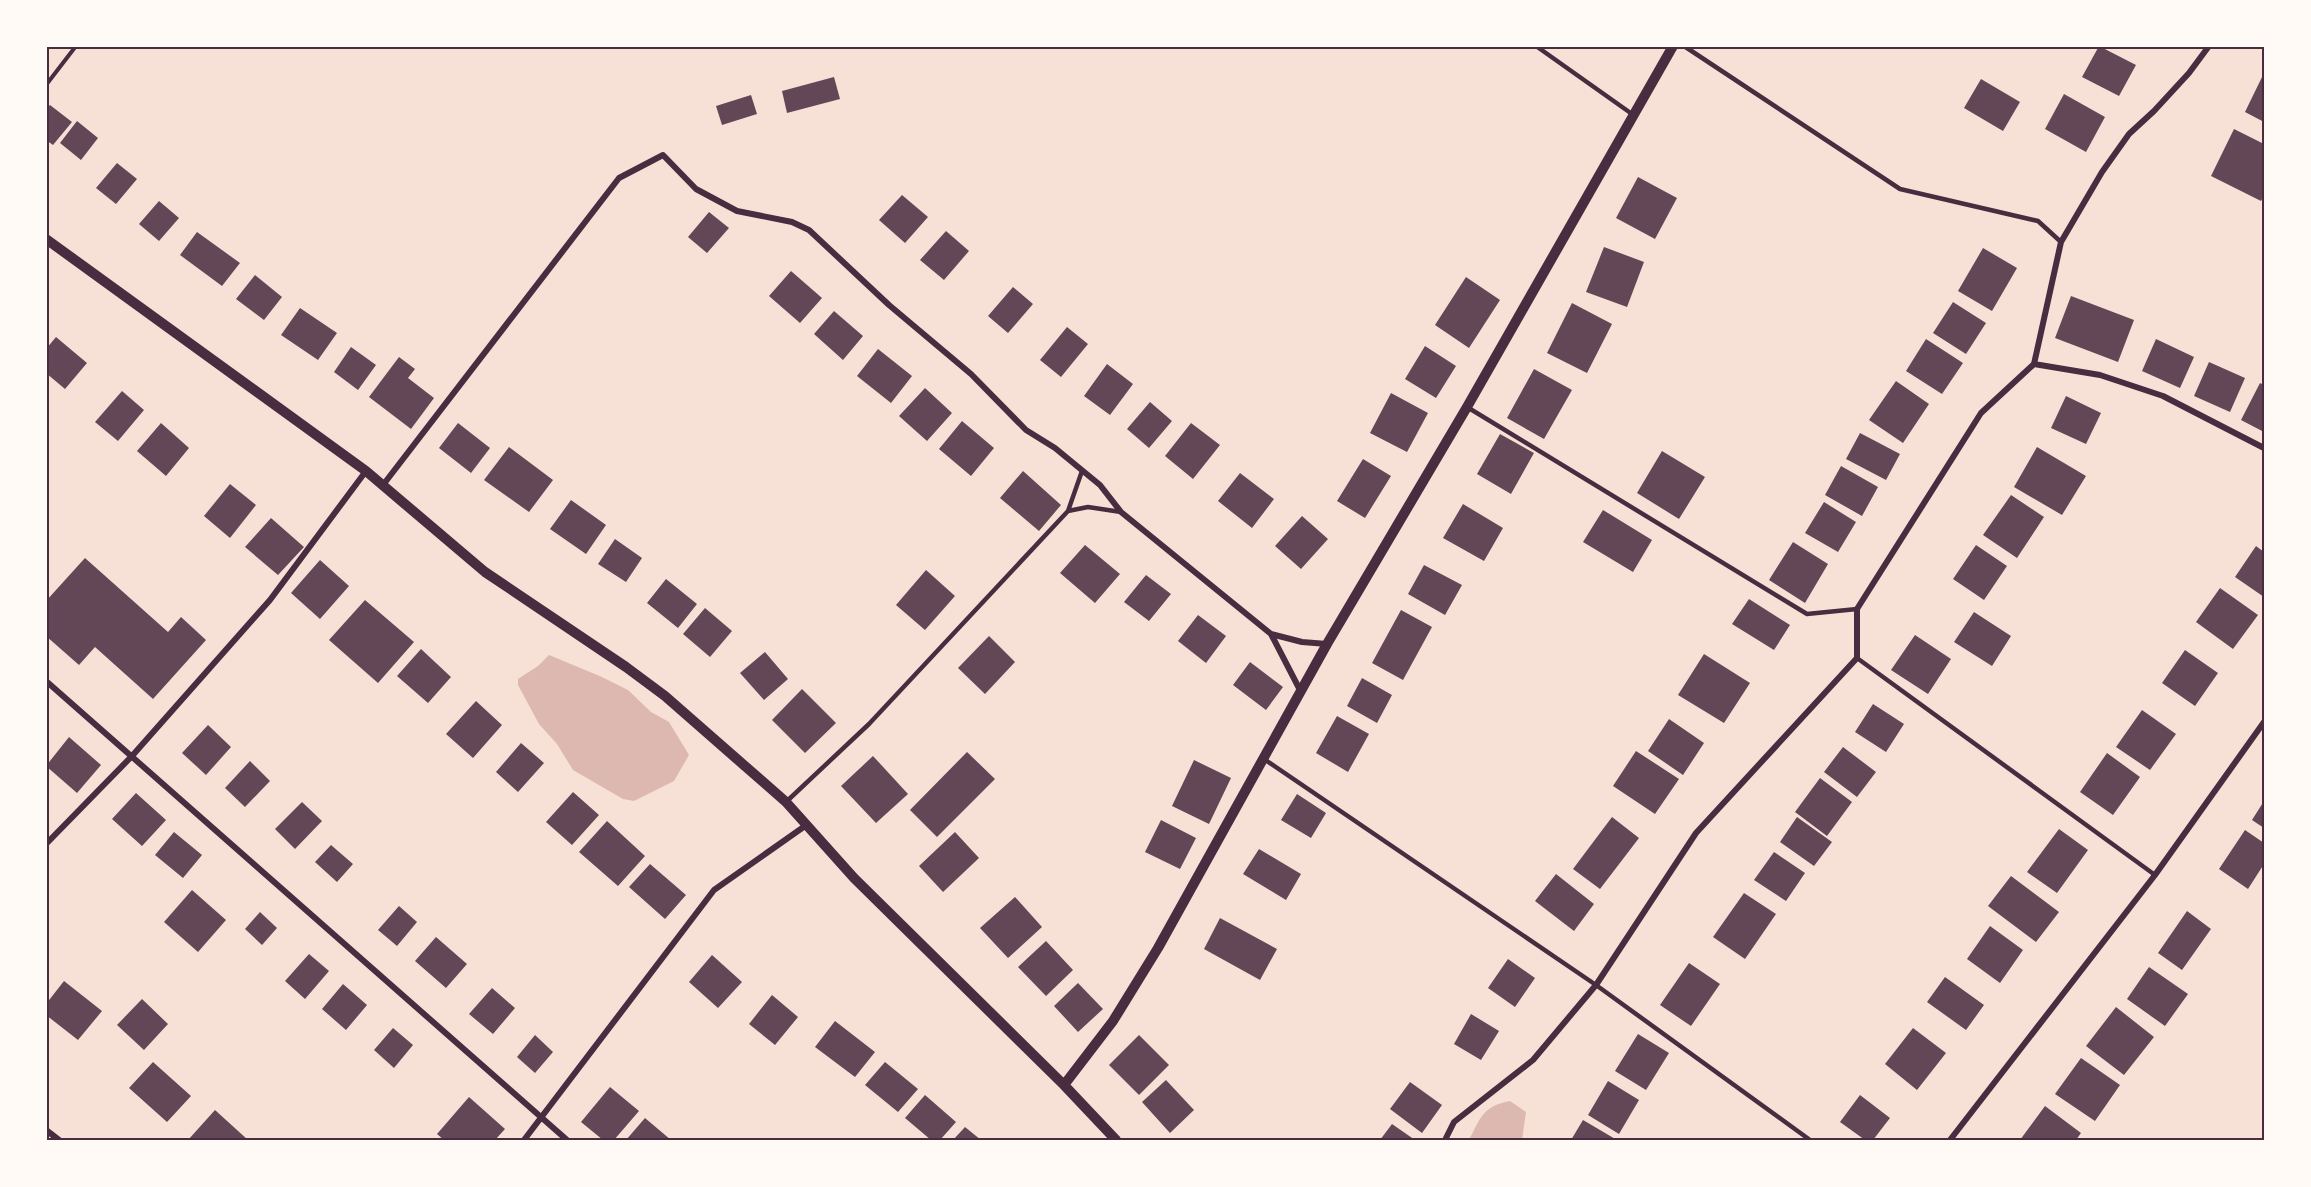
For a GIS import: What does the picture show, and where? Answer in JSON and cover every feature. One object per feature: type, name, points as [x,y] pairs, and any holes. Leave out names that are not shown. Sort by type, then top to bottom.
[{"type":"street","points":[[1064,1085],[1113,1021],[1153,957],[1327,644],[1467,407],[1673,46]]},
{"type":"street","points":[[1445,1140],[1454,1122],[1533,1060],[1596,985],[1696,833],[1857,658],[1857,609],[1981,413],[2034,364],[2061,242],[2102,172],[2129,134],[2168,96],[2209,46]]},
{"type":"street","points":[[383,485],[620,178],[663,155],[696,189],[737,211],[792,222],[809,230],[889,305],[971,374],[1026,430],[1055,448],[1100,485],[1121,512],[1270,634],[1301,692]]},
{"type":"street","points":[[46,239],[366,471],[484,572],[626,667],[665,696],[786,802],[805,826],[854,878],[1064,1085],[1116,1140]]},
{"type":"street","points":[[2034,364],[2100,375],[2163,396],[2265,448]]},
{"type":"street","points":[[46,844],[132,756],[270,600],[366,471]]},
{"type":"street","points":[[1270,634],[1302,642],[1327,644]]},
{"type":"street","points":[[46,681],[567,1140]]},
{"type":"street","points":[[1950,1140],[2155,875],[2265,722]]},
{"type":"street","points":[[524,1140],[714,890],[805,826]]},
{"type":"street","points":[[46,1130],[58,1140]]},
{"type":"lane","points":[[1536,46],[1633,114]]},
{"type":"lane","points":[[1684,46],[1900,189],[2038,221],[2061,242]]},
{"type":"lane","points":[[1467,407],[1807,614],[1857,609]]},
{"type":"lane","points":[[786,802],[869,724],[1068,511],[1082,471]]},
{"type":"lane","points":[[1068,511],[1088,507],[1121,512]]},
{"type":"lane","points":[[1857,658],[2155,875]]},
{"type":"lane","points":[[1264,759],[1596,985],[1810,1140]]},
{"type":"path","points":[[46,85],[76,46]]},
{"type":"shaded area","points":[[549,655],[628,690],[651,712],[669,722],[689,755],[674,781],[634,801],[623,799],[573,770],[557,744],[539,724],[518,685],[518,679],[538,666]]},
{"type":"shaded area","points":[[1510,1101],[1526,1112],[1522,1140],[1469,1140],[1488,1109]]},
{"type":"building","points":[[2099,46],[2136,65],[2119,96],[2082,77]]},
{"type":"building","points":[[834,77],[840,99],[787,113],[782,91]]},
{"type":"building","points":[[2262,77],[2264,78],[2264,122],[2245,112]]},
{"type":"building","points":[[1981,79],[2020,102],[2003,131],[1964,108]]},
{"type":"building","points":[[2064,94],[2105,117],[2086,152],[2045,129]]},
{"type":"building","points":[[751,95],[757,114],[722,125],[716,106]]},
{"type":"building","points":[[50,105],[72,122],[53,145],[46,140],[46,109]]},
{"type":"building","points":[[77,121],[98,138],[81,160],[60,143]]},
{"type":"building","points":[[2234,129],[2264,144],[2264,195],[2261,201],[2211,176]]},
{"type":"building","points":[[117,163],[137,179],[116,204],[96,188]]},
{"type":"building","points":[[1638,177],[1677,198],[1655,239],[1616,218]]},
{"type":"building","points":[[902,195],[928,217],[905,243],[879,220]]},
{"type":"building","points":[[159,201],[179,218],[159,241],[139,224]]},
{"type":"building","points":[[709,212],[729,228],[707,253],[688,237]]},
{"type":"building","points":[[946,231],[969,251],[944,280],[920,260]]},
{"type":"building","points":[[197,232],[240,263],[222,286],[180,255]]},
{"type":"building","points":[[1604,247],[1644,262],[1627,307],[1586,292]]},
{"type":"building","points":[[1983,248],[2017,268],[1992,311],[1958,291]]},
{"type":"building","points":[[791,271],[822,298],[800,323],[769,296]]},
{"type":"building","points":[[255,275],[282,297],[264,320],[236,299]]},
{"type":"building","points":[[1466,277],[1500,300],[1469,348],[1435,325]]},
{"type":"building","points":[[1013,287],[1033,304],[1008,333],[988,316]]},
{"type":"building","points":[[2071,296],[2134,320],[2118,362],[2055,338]]},
{"type":"building","points":[[1953,302],[1986,323],[1966,354],[1933,333]]},
{"type":"building","points":[[1572,303],[1612,324],[1587,373],[1547,353]]},
{"type":"building","points":[[300,308],[337,333],[318,360],[281,335]]},
{"type":"building","points":[[834,311],[863,336],[843,360],[814,334]]},
{"type":"building","points":[[1067,327],[1088,344],[1061,377],[1040,360]]},
{"type":"building","points":[[56,337],[87,363],[65,389],[46,373],[46,349]]},
{"type":"building","points":[[1926,339],[1963,363],[1942,394],[1906,371]]},
{"type":"building","points":[[2156,339],[2194,357],[2180,388],[2142,371]]},
{"type":"building","points":[[1425,346],[1456,366],[1436,398],[1405,379]]},
{"type":"building","points":[[351,347],[376,365],[358,390],[334,372]]},
{"type":"building","points":[[878,349],[912,376],[891,403],[857,376]]},
{"type":"building","points":[[399,357],[415,369],[408,378],[434,398],[411,429],[369,397]]},
{"type":"building","points":[[2209,362],[2245,378],[2230,412],[2194,396]]},
{"type":"building","points":[[1107,364],[1133,384],[1110,415],[1084,396]]},
{"type":"building","points":[[1534,369],[1572,390],[1544,439],[1507,418]]},
{"type":"building","points":[[1896,381],[1929,404],[1903,443],[1869,420]]},
{"type":"building","points":[[2260,383],[2264,385],[2264,432],[2241,420]]},
{"type":"building","points":[[925,388],[952,413],[927,441],[899,416]]},
{"type":"building","points":[[122,391],[144,410],[118,441],[95,422]]},
{"type":"building","points":[[1391,393],[1428,413],[1407,452],[1370,433]]},
{"type":"building","points":[[2066,396],[2101,413],[2086,444],[2051,428]]},
{"type":"building","points":[[1150,402],[1172,421],[1149,448],[1127,429]]},
{"type":"building","points":[[962,421],[994,448],[971,476],[939,449]]},
{"type":"building","points":[[161,423],[189,448],[166,476],[137,451]]},
{"type":"building","points":[[458,423],[490,448],[471,473],[439,448]]},
{"type":"building","points":[[1191,423],[1220,445],[1193,479],[1165,456]]},
{"type":"building","points":[[1860,433],[1900,454],[1886,480],[1846,459]]},
{"type":"building","points":[[1500,434],[1534,453],[1511,494],[1477,474]]},
{"type":"building","points":[[509,447],[553,480],[529,512],[484,480]]},
{"type":"building","points":[[2037,447],[2086,476],[2062,515],[2014,487]]},
{"type":"building","points":[[1662,451],[1705,477],[1679,519],[1637,493]]},
{"type":"building","points":[[1363,459],[1391,476],[1365,518],[1337,501]]},
{"type":"building","points":[[1841,466],[1878,487],[1862,516],[1825,495]]},
{"type":"building","points":[[1023,471],[1061,505],[1039,531],[1000,498]]},
{"type":"building","points":[[1240,473],[1274,499],[1252,528],[1218,501]]},
{"type":"building","points":[[230,484],[256,505],[230,538],[204,516]]},
{"type":"building","points":[[2011,495],[2044,517],[2017,558],[1983,535]]},
{"type":"building","points":[[571,500],[606,525],[586,554],[550,529]]},
{"type":"building","points":[[1824,502],[1856,522],[1838,552],[1805,533]]},
{"type":"building","points":[[1463,504],[1503,528],[1484,561],[1443,538]]},
{"type":"building","points":[[1603,510],[1652,540],[1633,572],[1583,542]]},
{"type":"building","points":[[1302,516],[1328,539],[1301,569],[1275,546]]},
{"type":"building","points":[[271,518],[304,547],[278,575],[245,547]]},
{"type":"building","points":[[615,539],[642,558],[626,582],[598,564]]},
{"type":"building","points":[[1793,542],[1828,564],[1805,603],[1769,580]]},
{"type":"building","points":[[1085,545],[1120,574],[1095,603],[1060,573]]},
{"type":"building","points":[[1976,545],[2007,566],[1984,600],[1953,579]]},
{"type":"building","points":[[2256,546],[2264,552],[2264,597],[2235,577]]},
{"type":"building","points":[[85,558],[168,632],[181,617],[206,640],[153,699],[95,647],[79,665],[46,636],[46,601]]},
{"type":"building","points":[[320,560],[349,586],[320,619],[291,593]]},
{"type":"building","points":[[1424,565],[1462,585],[1445,615],[1408,594]]},
{"type":"building","points":[[926,570],[955,596],[925,630],[896,605]]},
{"type":"building","points":[[1146,575],[1171,594],[1149,621],[1124,602]]},
{"type":"building","points":[[666,579],[697,604],[678,628],[647,603]]},
{"type":"building","points":[[2220,588],[2258,615],[2233,649],[2196,622]]},
{"type":"building","points":[[1749,599],[1790,625],[1774,650],[1732,624]]},
{"type":"building","points":[[365,600],[414,642],[378,683],[329,640]]},
{"type":"building","points":[[705,608],[732,631],[710,657],[683,634]]},
{"type":"building","points":[[1401,610],[1432,627],[1403,680],[1372,663]]},
{"type":"building","points":[[1974,612],[2011,636],[1992,666],[1954,642]]},
{"type":"building","points":[[1198,615],[1226,636],[1206,663],[1178,641]]},
{"type":"building","points":[[1915,635],[1951,659],[1928,694],[1891,670]]},
{"type":"building","points":[[989,636],[1015,662],[985,694],[958,668]]},
{"type":"building","points":[[421,649],[451,677],[428,703],[397,676]]},
{"type":"building","points":[[2185,650],[2218,673],[2195,706],[2162,683]]},
{"type":"building","points":[[765,652],[788,679],[764,700],[740,673]]},
{"type":"building","points":[[1704,654],[1750,683],[1724,723],[1678,695]]},
{"type":"building","points":[[1250,662],[1283,687],[1266,710],[1233,685]]},
{"type":"building","points":[[1362,678],[1392,695],[1377,723],[1347,706]]},
{"type":"building","points":[[802,689],[836,723],[805,753],[772,720]]},
{"type":"building","points":[[476,701],[502,725],[473,758],[446,734]]},
{"type":"building","points":[[1873,704],[1904,724],[1886,752],[1855,732]]},
{"type":"building","points":[[2142,710],[2176,734],[2150,770],[2116,747]]},
{"type":"building","points":[[1337,716],[1369,734],[1348,772],[1316,753]]},
{"type":"building","points":[[1669,719],[1704,743],[1683,775],[1648,751]]},
{"type":"building","points":[[208,725],[231,747],[206,775],[182,753]]},
{"type":"building","points":[[69,737],[101,765],[77,793],[46,766]]},
{"type":"building","points":[[521,743],[544,763],[518,792],[496,772]]},
{"type":"building","points":[[1843,747],[1876,772],[1857,797],[1824,772]]},
{"type":"building","points":[[1636,751],[1679,779],[1655,814],[1613,786]]},
{"type":"building","points":[[967,752],[995,779],[937,837],[910,810]]},
{"type":"building","points":[[2107,753],[2140,777],[2113,815],[2080,792]]},
{"type":"building","points":[[873,756],[908,794],[876,823],[841,786]]},
{"type":"building","points":[[1194,760],[1231,778],[1209,824],[1172,806]]},
{"type":"building","points":[[250,761],[270,781],[245,807],[225,788]]},
{"type":"building","points":[[1820,778],[1852,802],[1827,836],[1795,812]]},
{"type":"building","points":[[573,792],[599,815],[572,845],[546,822]]},
{"type":"building","points":[[136,793],[166,820],[142,846],[112,819]]},
{"type":"building","points":[[1297,794],[1326,813],[1311,838],[1281,820]]},
{"type":"building","points":[[2264,801],[2264,828],[2252,820]]},
{"type":"building","points":[[302,802],[322,821],[295,849],[275,829]]},
{"type":"building","points":[[1612,817],[1639,838],[1600,889],[1573,869]]},
{"type":"building","points":[[1797,817],[1832,842],[1814,866],[1780,842]]},
{"type":"building","points":[[1161,820],[1196,838],[1180,869],[1145,852]]},
{"type":"building","points":[[607,821],[645,856],[618,886],[579,852]]},
{"type":"building","points":[[2059,829],[2088,850],[2057,893],[2027,872]]},
{"type":"building","points":[[2245,830],[2264,843],[2264,864],[2248,889],[2219,869]]},
{"type":"building","points":[[174,832],[202,855],[183,878],[155,855]]},
{"type":"building","points":[[955,832],[979,858],[943,892],[919,866]]},
{"type":"building","points":[[331,845],[353,864],[337,882],[315,862]]},
{"type":"building","points":[[1259,849],[1301,874],[1286,900],[1243,874]]},
{"type":"building","points":[[1774,852],[1805,873],[1786,901],[1754,880]]},
{"type":"building","points":[[650,864],[686,895],[665,919],[629,887]]},
{"type":"building","points":[[1556,874],[1594,904],[1574,931],[1535,901]]},
{"type":"building","points":[[2011,876],[2059,912],[2036,942],[1988,906]]},
{"type":"building","points":[[192,890],[226,920],[198,952],[164,922]]},
{"type":"building","points":[[1744,893],[1776,914],[1745,959],[1713,937]]},
{"type":"building","points":[[1015,897],[1042,927],[1008,958],[980,928]]},
{"type":"building","points":[[399,906],[417,922],[397,946],[378,930]]},
{"type":"building","points":[[2187,911],[2211,929],[2182,970],[2158,953]]},
{"type":"building","points":[[260,912],[277,928],[262,945],[245,929]]},
{"type":"building","points":[[1220,918],[1277,949],[1260,980],[1204,949]]},
{"type":"building","points":[[1990,926],[2023,950],[2000,983],[1967,959]]},
{"type":"building","points":[[436,937],[467,964],[446,988],[415,961]]},
{"type":"building","points":[[1046,941],[1073,970],[1046,996],[1018,967]]},
{"type":"building","points":[[309,954],[329,971],[305,999],[285,981]]},
{"type":"building","points":[[712,955],[742,982],[718,1008],[689,982]]},
{"type":"building","points":[[1508,959],[1535,978],[1515,1007],[1488,988]]},
{"type":"building","points":[[1689,963],[1720,984],[1691,1026],[1660,1005]]},
{"type":"building","points":[[2149,967],[2188,994],[2165,1026],[2127,999]]},
{"type":"building","points":[[1945,977],[1984,1005],[1966,1030],[1927,1002]]},
{"type":"building","points":[[64,981],[102,1011],[78,1040],[46,1015],[46,1004]]},
{"type":"building","points":[[1078,983],[1103,1009],[1078,1032],[1054,1006]]},
{"type":"building","points":[[343,984],[367,1005],[346,1030],[322,1009]]},
{"type":"building","points":[[492,988],[515,1008],[493,1034],[469,1014]]},
{"type":"building","points":[[772,995],[798,1017],[775,1045],[749,1024]]},
{"type":"building","points":[[142,999],[168,1024],[144,1050],[117,1025]]},
{"type":"building","points":[[2116,1007],[2154,1037],[2124,1075],[2086,1046]]},
{"type":"building","points":[[1471,1014],[1499,1031],[1481,1060],[1454,1044]]},
{"type":"building","points":[[835,1021],[875,1052],[855,1077],[815,1047]]},
{"type":"building","points":[[393,1028],[413,1045],[394,1068],[374,1050]]},
{"type":"building","points":[[1913,1028],[1946,1053],[1917,1090],[1885,1064]]},
{"type":"building","points":[[1638,1034],[1669,1053],[1646,1090],[1615,1071]]},
{"type":"building","points":[[535,1035],[553,1052],[535,1073],[517,1057]]},
{"type":"building","points":[[1139,1035],[1169,1065],[1139,1095],[1109,1065]]},
{"type":"building","points":[[2081,1058],[2120,1085],[2095,1121],[2055,1094]]},
{"type":"building","points":[[153,1062],[191,1096],[167,1122],[129,1088]]},
{"type":"building","points":[[885,1062],[918,1089],[898,1112],[865,1085]]},
{"type":"building","points":[[1166,1080],[1194,1110],[1170,1133],[1142,1102]]},
{"type":"building","points":[[1608,1081],[1639,1100],[1619,1134],[1588,1115]]},
{"type":"building","points":[[1410,1082],[1442,1105],[1422,1133],[1390,1109]]},
{"type":"building","points":[[610,1087],[639,1111],[614,1140],[603,1140],[581,1122]]},
{"type":"building","points":[[925,1095],[956,1122],[940,1140],[931,1140],[905,1118]]},
{"type":"building","points":[[1860,1095],[1890,1118],[1873,1140],[1865,1140],[1840,1122]]},
{"type":"building","points":[[469,1097],[505,1129],[495,1140],[444,1140],[437,1134]]},
{"type":"building","points":[[2045,1106],[2081,1133],[2076,1140],[2020,1140]]},
{"type":"building","points":[[215,1110],[248,1140],[188,1140]]},
{"type":"building","points":[[645,1118],[671,1140],[626,1140]]},
{"type":"building","points":[[1583,1120],[1617,1140],[1571,1140]]},
{"type":"building","points":[[1392,1124],[1415,1140],[1380,1140]]},
{"type":"building","points":[[965,1127],[981,1140],[953,1140]]}]
